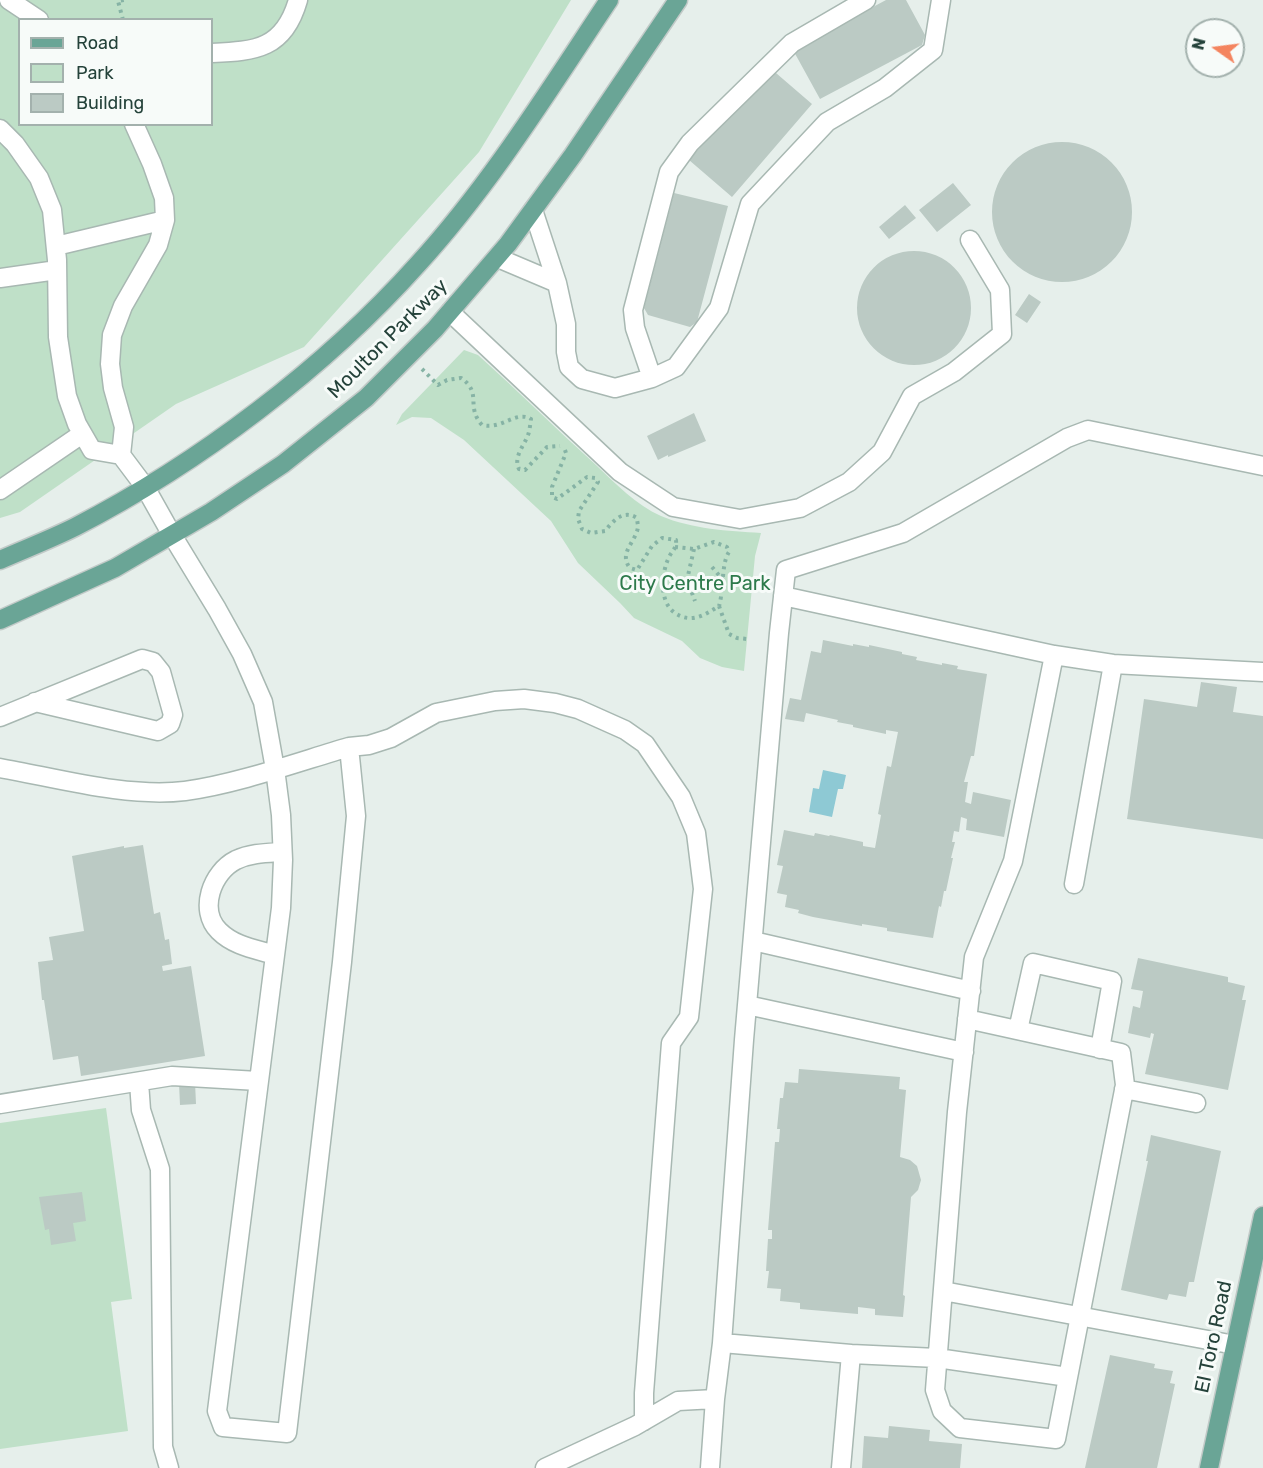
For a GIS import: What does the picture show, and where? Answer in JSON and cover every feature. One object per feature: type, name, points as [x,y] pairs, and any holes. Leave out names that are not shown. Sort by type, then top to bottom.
[{"type":"main road","name":"Moulton Parkway","points":[[0,560],[74,527],[145,487],[234,428],[285,389],[363,322],[419,263],[488,178],[609,0]]},
{"type":"main road","name":"Moulton Parkway","points":[[0,620],[31,608],[115,568],[211,512],[283,464],[366,398],[409,356],[498,258],[573,155],[678,0]]},
{"type":"main road","name":"El Toro Road","points":[[1209,1468],[1263,1216]]},
{"type":"street","points":[[9,0],[36,18]]},
{"type":"street","points":[[213,53],[243,52],[263,47],[284,31],[298,0]]},
{"type":"street","points":[[533,210],[557,282],[566,324],[566,352],[569,368],[582,379],[615,388],[652,378],[676,367],[719,308],[750,204],[827,123],[885,88],[933,50],[941,0]]},
{"type":"street","points":[[652,378],[636,328],[633,310],[669,172],[690,144],[792,43],[855,3]]},
{"type":"street","points":[[135,126],[164,198],[165,220],[158,245],[123,306],[112,335],[110,364],[113,388],[124,427],[121,455],[145,487],[217,609],[242,654],[264,702],[281,815],[281,908],[217,1411],[223,1427],[287,1433],[342,962],[356,816],[348,747]]},
{"type":"street","points":[[0,129],[15,144],[39,178],[52,210],[56,246],[58,337],[67,396],[82,434],[92,450],[121,455]]},
{"type":"street","points":[[56,246],[165,220]]},
{"type":"street","points":[[450,312],[621,472],[674,507],[740,519],[800,508],[849,482],[882,452],[912,396],[954,372],[1002,334],[1000,290],[970,240]]},
{"type":"street","points":[[498,258],[557,282]]},
{"type":"street","points":[[0,278],[57,270]]},
{"type":"street","points":[[710,1468],[722,1343],[778,633],[786,570],[903,533],[1067,438],[1088,430],[1263,466]]},
{"type":"street","points":[[0,490],[82,434]]},
{"type":"street","points":[[783,596],[1054,656],[1113,664],[1263,672]]},
{"type":"street","points":[[968,1019],[1121,1053],[1124,1089],[1056,1439],[960,1428],[942,1411],[935,1390],[964,1052],[974,957],[1013,861],[1054,656]]},
{"type":"street","points":[[0,717],[35,702],[142,659],[153,662],[161,672],[174,715],[170,724],[158,731],[35,702]]},
{"type":"street","points":[[1074,884],[1113,664]]},
{"type":"street","points":[[0,768],[90,785],[148,792],[185,791],[275,769],[348,747],[369,745],[392,738],[436,713],[495,701],[524,699],[555,702],[602,718],[645,744],[681,797],[696,833],[703,888],[689,1017],[671,1043],[644,1393],[644,1421]]},
{"type":"street","points":[[274,955],[237,944],[218,931],[210,916],[209,902],[214,883],[223,870],[235,860],[253,854],[282,852]]},
{"type":"street","points":[[753,941],[971,991]]},
{"type":"street","points":[[1017,1030],[1033,963],[1112,981],[1100,1049]]},
{"type":"street","points":[[747,1005],[964,1052]]},
{"type":"street","points":[[0,1104],[172,1076],[258,1081]]},
{"type":"street","points":[[139,1082],[141,1110],[160,1169],[162,1447],[169,1468]]},
{"type":"street","points":[[1124,1089],[1196,1103]]},
{"type":"street","points":[[943,1291],[1235,1345]]},
{"type":"street","points":[[722,1343],[851,1354],[938,1358],[1068,1377]]},
{"type":"street","points":[[841,1468],[851,1354]]},
{"type":"street","points":[[545,1468],[644,1421],[678,1401],[715,1399]]},
{"type":"path","points":[[122,18],[118,1],[124,0]]},
{"type":"path","points":[[409,356],[438,385],[447,380],[461,378],[471,384],[474,394],[474,416],[482,425],[497,426],[517,417],[526,416],[531,419],[529,433],[517,458],[516,464],[519,469],[525,470],[547,447],[558,445],[563,447],[566,453],[552,487],[552,496],[558,499],[587,477],[595,478],[598,483],[579,511],[578,519],[582,529],[591,533],[605,531],[625,514],[631,514],[636,518],[638,528],[626,555],[630,568],[638,570],[652,546],[662,538],[676,540],[665,568],[663,588],[666,606],[677,615],[688,618],[700,617],[719,606]]},
{"type":"path","points":[[675,547],[694,549],[714,542],[727,547],[729,552],[726,557],[723,594],[719,606],[729,634],[747,639]]},
{"type":"path","points":[[694,549],[687,580],[695,601]]},
{"type":"path","points":[[712,567],[724,581]]},
{"type":"green space","points":[[0,0],[571,0],[479,152],[304,347],[176,404],[20,512],[0,518]]},
{"type":"green space","name":"City Centre Park","points":[[464,350],[478,355],[619,487],[643,506],[661,516],[698,527],[761,533],[755,556],[744,671],[722,667],[700,658],[682,641],[634,618],[578,563],[551,521],[464,440],[431,418],[412,417],[396,425],[402,414]]},
{"type":"green space","points":[[106,1108],[132,1299],[111,1302],[128,1431],[0,1449],[0,1123]]},
{"type":"water","points":[[823,770],[846,775],[843,789],[838,789],[832,817],[809,812],[813,788],[819,789]]},
{"type":"building","points":[[886,0],[906,0],[925,35],[922,45],[820,99],[793,50]]},
{"type":"building","points":[[769,67],[812,104],[732,197],[689,160]]},
{"type":"building","points":[[1062,142],[1089,148],[1101,154],[1111,163],[1120,173],[1126,185],[1132,212],[1126,239],[1120,251],[1111,261],[1101,270],[1089,276],[1062,282],[1035,276],[1023,270],[1013,261],[1004,251],[998,239],[992,212],[998,185],[1004,173],[1013,163],[1023,154],[1035,148]]},
{"type":"building","points":[[953,183],[971,205],[937,232],[919,210]]},
{"type":"building","points":[[674,193],[728,206],[697,322],[690,327],[648,315],[644,308]]},
{"type":"building","points":[[905,205],[916,218],[889,239],[879,227]]},
{"type":"building","points":[[914,251],[936,255],[954,268],[967,286],[971,308],[967,330],[954,348],[936,361],[914,365],[892,361],[874,348],[861,330],[857,308],[861,286],[874,268],[892,255]]},
{"type":"building","points":[[1029,294],[1041,302],[1027,323],[1015,315]]},
{"type":"building","points":[[694,413],[706,441],[658,460],[647,436]]},
{"type":"building","points":[[823,640],[853,646],[853,644],[869,647],[869,645],[902,652],[902,654],[917,657],[916,660],[958,666],[957,669],[987,674],[974,756],[971,756],[964,782],[968,782],[965,802],[971,804],[973,792],[1011,800],[1004,837],[966,830],[967,819],[961,817],[959,832],[954,831],[952,842],[955,842],[951,858],[953,858],[946,891],[944,891],[941,907],[939,906],[933,938],[798,913],[799,910],[785,907],[787,895],[777,893],[783,866],[777,865],[784,830],[814,836],[815,833],[830,835],[863,842],[863,846],[875,848],[881,815],[878,814],[887,766],[891,767],[898,732],[886,730],[886,734],[806,713],[804,722],[785,719],[790,698],[801,700],[811,651],[821,653]]},
{"type":"building","points":[[1201,682],[1237,687],[1233,712],[1263,716],[1263,839],[1127,819],[1144,699],[1197,707]]},
{"type":"building","points":[[143,845],[154,914],[160,912],[165,940],[169,939],[172,964],[162,966],[163,971],[191,966],[205,1056],[81,1076],[78,1056],[53,1060],[38,962],[53,960],[49,937],[84,931],[72,856],[124,846],[124,848]]},
{"type":"building","points":[[1138,958],[1228,977],[1228,982],[1245,986],[1242,1000],[1246,1000],[1228,1090],[1145,1074],[1154,1034],[1151,1033],[1150,1038],[1128,1033],[1133,1006],[1140,1008],[1143,991],[1131,989]]},
{"type":"building","points":[[799,1069],[900,1077],[899,1089],[906,1090],[900,1157],[910,1160],[917,1166],[921,1180],[918,1190],[911,1197],[903,1317],[875,1315],[875,1309],[858,1307],[858,1314],[800,1309],[800,1303],[780,1301],[781,1289],[767,1288],[768,1239],[772,1239],[772,1230],[768,1230],[775,1142],[779,1142],[780,1129],[777,1129],[780,1098],[783,1098],[785,1082],[798,1083]]},
{"type":"building","points":[[195,1082],[196,1104],[180,1105],[179,1083]]},
{"type":"building","points":[[1151,1135],[1221,1151],[1194,1282],[1189,1282],[1186,1297],[1169,1294],[1167,1300],[1121,1290],[1148,1161],[1146,1161]]},
{"type":"building","points":[[82,1192],[86,1221],[73,1223],[76,1241],[51,1245],[49,1229],[45,1230],[39,1197]]},
{"type":"building","points":[[1110,1355],[1155,1364],[1154,1368],[1173,1371],[1170,1383],[1175,1384],[1157,1468],[1085,1468]]},
{"type":"building","points":[[889,1426],[930,1430],[929,1441],[962,1444],[960,1468],[862,1468],[864,1436],[888,1438]]}]
